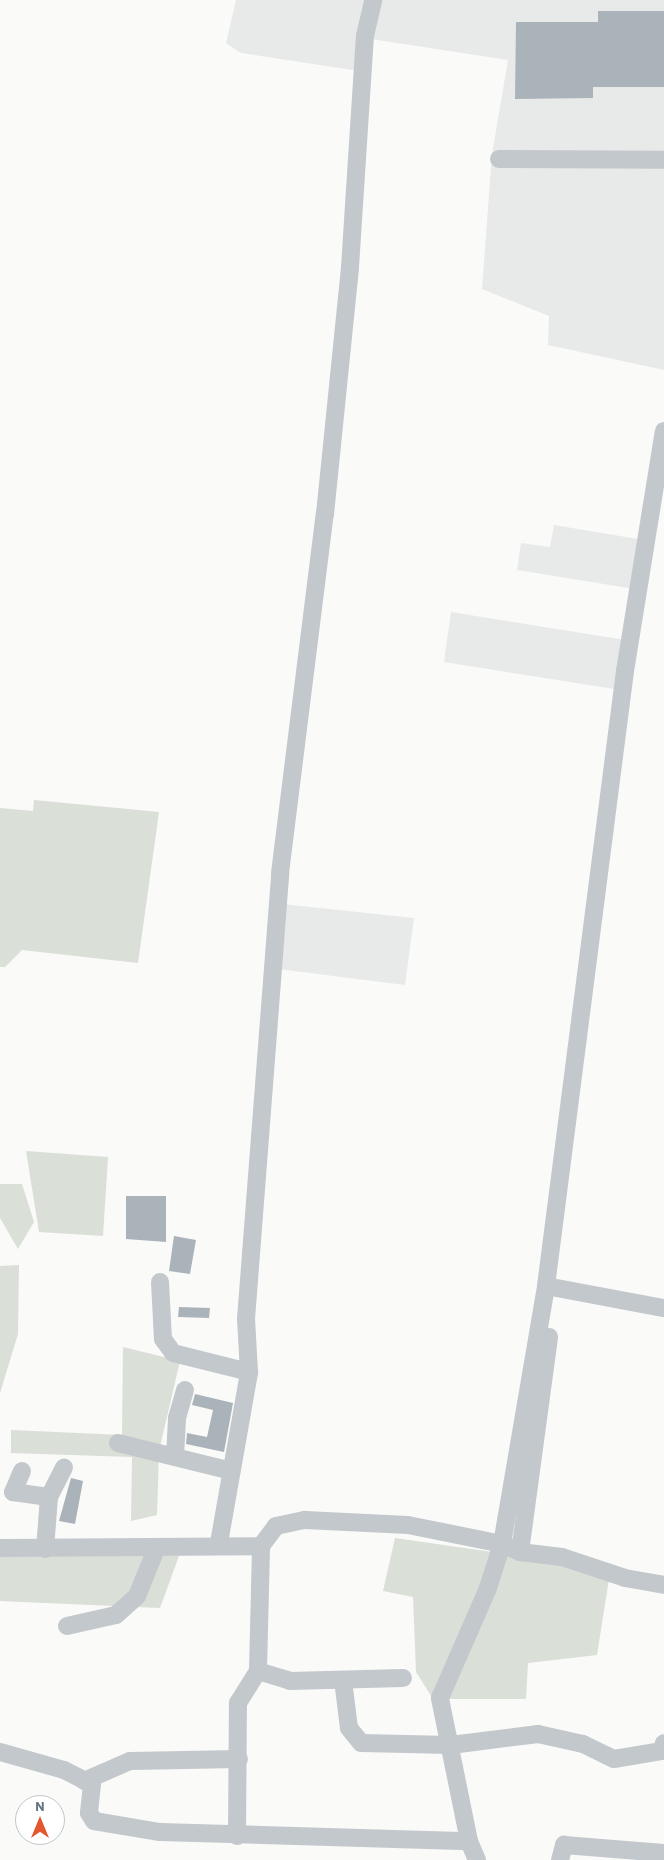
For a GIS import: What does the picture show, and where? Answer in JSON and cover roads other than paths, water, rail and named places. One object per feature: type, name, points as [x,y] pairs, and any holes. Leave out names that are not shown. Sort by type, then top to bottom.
[{"type":"street","points":[[219,1543],[249,1372],[247,1291],[280,873],[325,514],[350,267],[365,36],[373,0]]},
{"type":"street","points":[[499,160],[664,160]]},
{"type":"street","points":[[520,1552],[625,671],[664,431]]},
{"type":"street","points":[[160,1282],[163,1339],[173,1353],[249,1372]]},
{"type":"street","points":[[550,1288],[664,1308]]},
{"type":"street","points":[[477,1860],[469,1841],[451,1744],[440,1698],[488,1588],[502,1544],[550,1288]]},
{"type":"street","points":[[175,1457],[177,1418],[185,1390]]},
{"type":"street","points":[[118,1443],[232,1471]]},
{"type":"street","points":[[45,1548],[49,1497],[64,1468]]},
{"type":"street","points":[[22,1471],[13,1492],[49,1497]]},
{"type":"street","points":[[237,1836],[238,1703],[258,1671],[261,1546],[276,1526],[305,1520],[408,1525],[502,1544],[520,1552],[562,1557],[625,1578],[664,1585]]},
{"type":"street","points":[[0,1548],[157,1547],[219,1543],[261,1546]]},
{"type":"street","points":[[66,1626],[116,1616],[137,1596],[157,1547]]},
{"type":"street","points":[[258,1671],[290,1681],[403,1678]]},
{"type":"street","points":[[343,1680],[349,1728],[361,1742],[451,1744],[538,1734],[584,1744],[614,1760],[662,1751],[664,1743]]},
{"type":"street","points":[[0,1752],[64,1770],[92,1784],[89,1813],[94,1821],[160,1832],[237,1836],[469,1841]]},
{"type":"street","points":[[84,1781],[130,1762],[238,1760]]},
{"type":"street","points":[[560,1860],[564,1845],[664,1854]]}]
